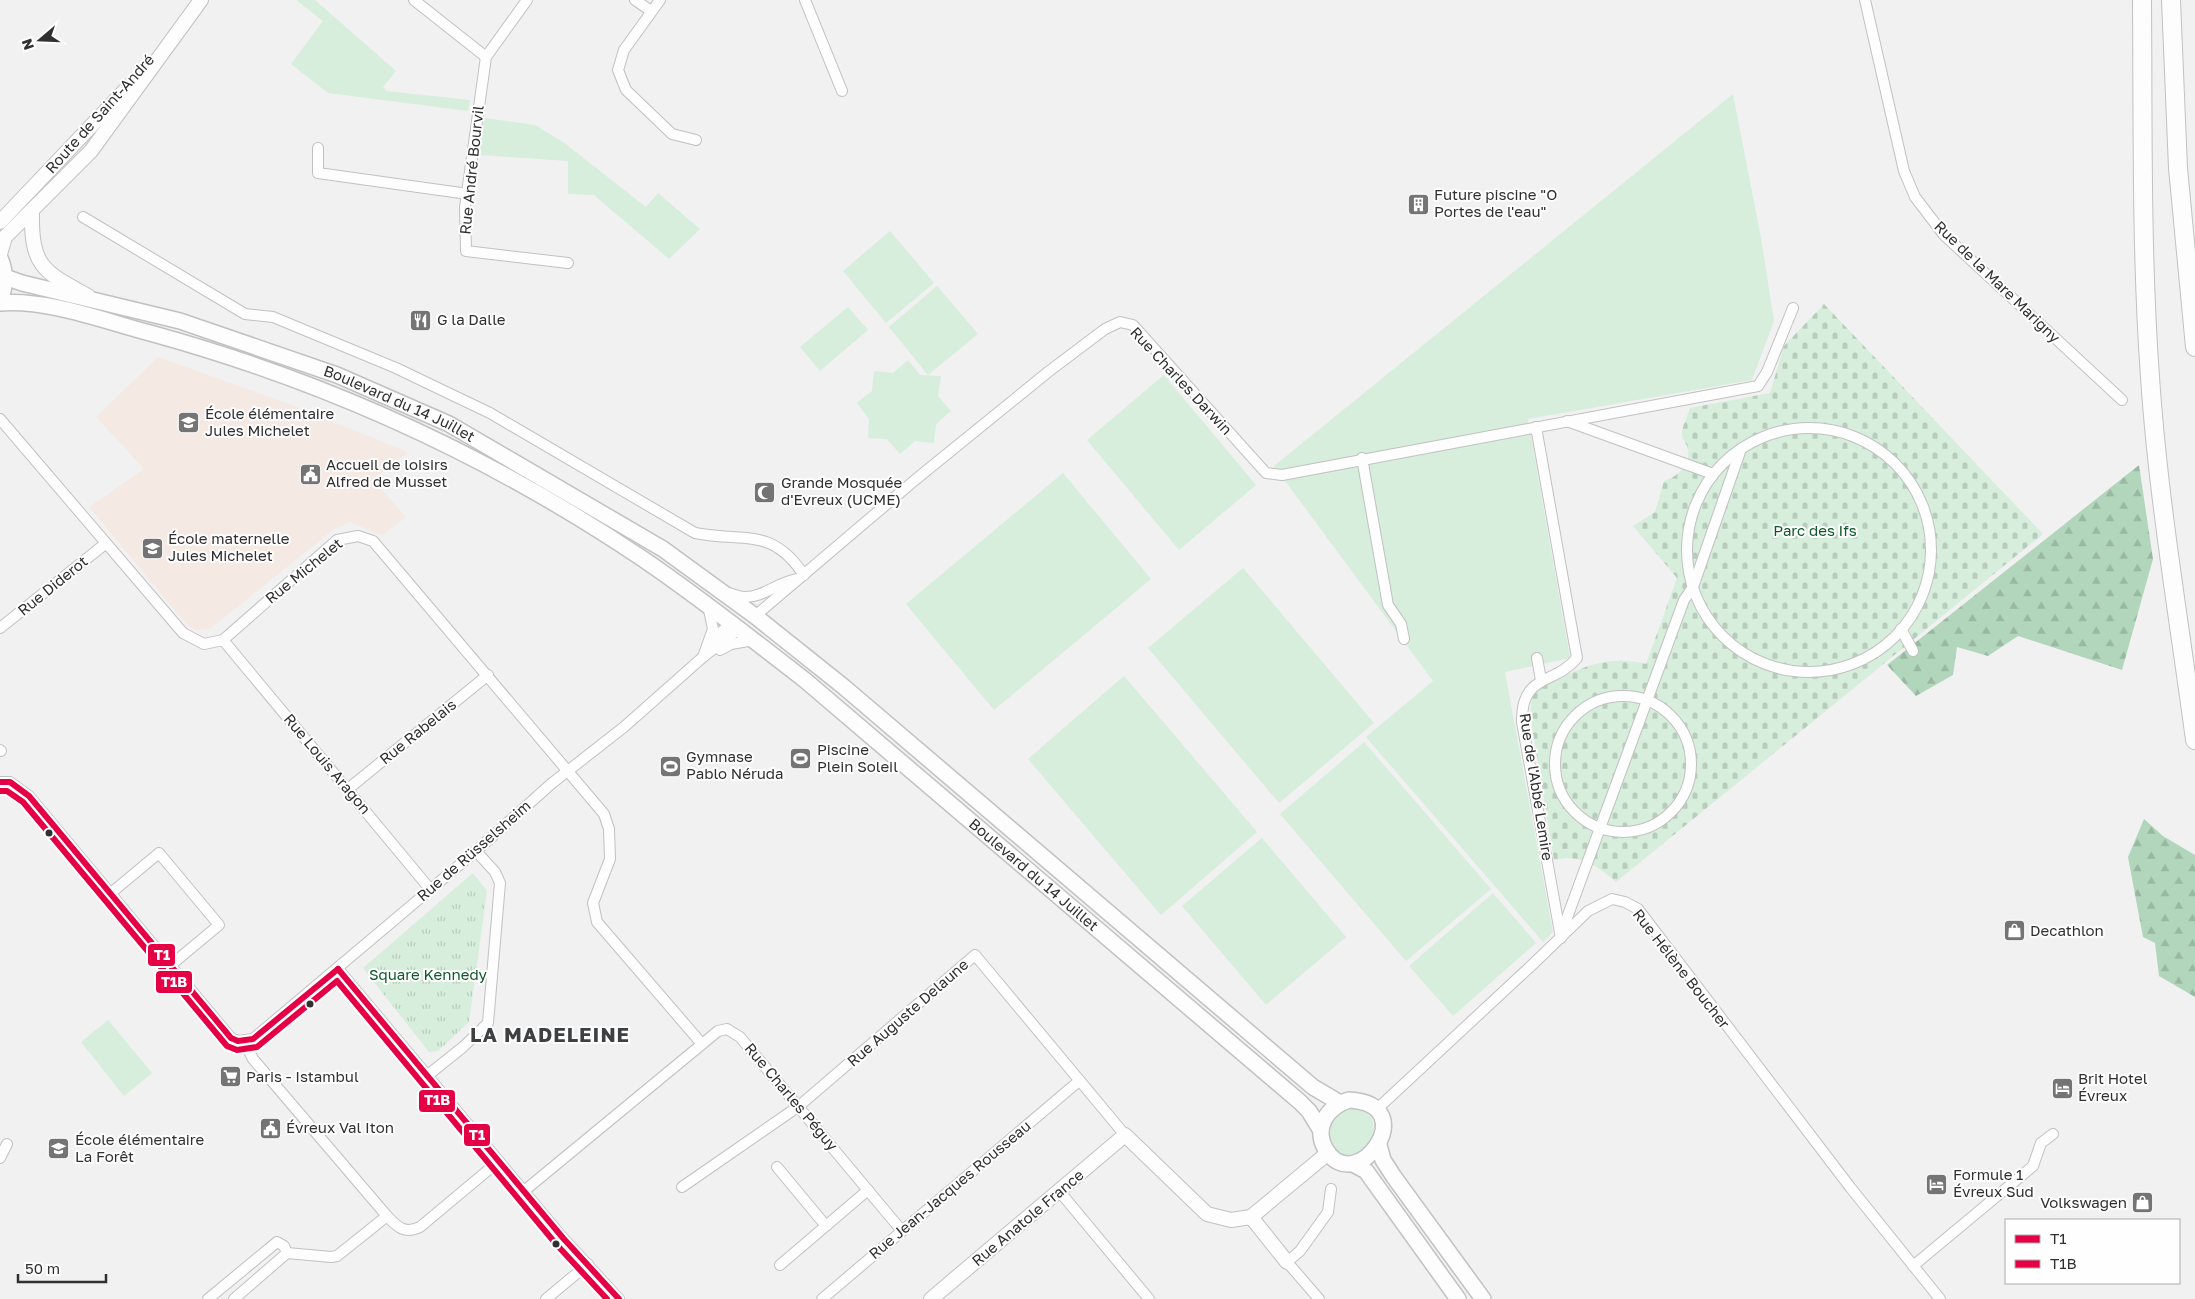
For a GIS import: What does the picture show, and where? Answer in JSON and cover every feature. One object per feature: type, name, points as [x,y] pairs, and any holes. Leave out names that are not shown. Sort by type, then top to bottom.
[{"type":"highway","points":[[2142,0],[2146,277],[2150,377],[2160,472],[2195,740]]},
{"type":"highway","points":[[2171,0],[2178,168],[2195,347]]},
{"type":"main road","name":"Route de Saint-André","points":[[0,222],[133,81],[193,0]]},
{"type":"main road","name":"Route de Saint-André","points":[[0,254],[5,237],[91,150],[201,0]]},
{"type":"main road","points":[[32,210],[33,241],[43,268],[53,277],[97,301]]},
{"type":"main road","points":[[0,258],[5,276],[4,290],[0,302]]},
{"type":"main road","name":"Boulevard du 14 Juillet","points":[[5,276],[22,283],[180,321],[328,372],[449,424],[608,515],[663,549],[755,616],[874,713],[1313,1087],[1340,1103]]},
{"type":"main road","name":"Boulevard du 14 Juillet","points":[[0,302],[29,303],[184,342],[266,370],[387,418],[440,442],[532,491],[624,547],[740,628],[806,681],[1300,1102],[1309,1111],[1320,1129],[1321,1141],[1328,1153]]},
{"type":"main road","points":[[740,628],[755,616]]},
{"type":"main road","points":[[1320,1129],[1331,1109],[1340,1103],[1349,1100],[1361,1100],[1376,1110],[1384,1123],[1384,1134],[1379,1145],[1365,1159],[1354,1164]]},
{"type":"main road","points":[[1125,1135],[1207,1214],[1231,1220],[1250,1217],[1328,1153],[1344,1162],[1354,1164],[1366,1171],[1458,1299]]},
{"type":"main road","name":"Rue Anatole France","points":[[931,1299],[1060,1192],[1125,1135]]},
{"type":"main road","points":[[1379,1145],[1383,1160],[1394,1178],[1483,1299]]},
{"type":"main road","points":[[1250,1217],[1287,1262]]},
{"type":"street","points":[[414,0],[486,57]]},
{"type":"street","name":"Rue André Bourvil","points":[[527,0],[486,57],[465,207],[466,251],[568,263]]},
{"type":"street","points":[[635,0],[650,11]]},
{"type":"street","points":[[660,0],[650,11],[624,50],[618,70],[626,90],[672,134],[696,140]]},
{"type":"street","points":[[805,0],[842,91]]},
{"type":"street","name":"Rue de la Mare Marigny","points":[[1865,0],[1902,162],[1915,197],[1944,235],[2122,400]]},
{"type":"street","points":[[318,148],[318,173],[468,194]]},
{"type":"street","points":[[83,217],[245,314],[273,317],[396,368],[490,414],[696,534],[713,537],[754,538],[772,542],[792,557],[801,577],[786,580],[772,588],[744,597],[722,591]]},
{"type":"street","name":"Rue Charles Darwin","points":[[755,616],[1048,372],[1105,329],[1120,322],[1133,325],[1266,473],[1282,475],[1362,458],[1758,386],[1768,372],[1793,308]]},
{"type":"street","points":[[0,419],[183,633],[204,644],[223,640]]},
{"type":"street","points":[[1566,421],[1713,474]]},
{"type":"street","name":"Rue de l'Abbé Lemire","points":[[1536,427],[1577,658],[1571,666],[1541,680],[1525,698],[1522,710],[1522,722],[1561,936]]},
{"type":"street","points":[[1790,429],[1825,429],[1842,432],[1866,442],[1888,457],[1900,469],[1920,498],[1926,514],[1931,549],[1926,584],[1912,615],[1902,629],[1874,652],[1849,665],[1807,672],[1785,669],[1765,663],[1745,654],[1728,641],[1713,625],[1693,587],[1687,548],[1689,528],[1702,491],[1713,474],[1742,448],[1773,433],[1790,429]]},
{"type":"street","points":[[1561,936],[1684,600],[1693,587],[1742,448]]},
{"type":"street","points":[[1362,458],[1388,605],[1401,624],[1404,639]]},
{"type":"street","name":"Rue Michelet","points":[[223,640],[337,540],[358,536],[373,541],[604,814],[609,829],[610,859],[593,903],[597,922],[702,1044]]},
{"type":"street","name":"Rue Diderot","points":[[0,628],[105,544]]},
{"type":"street","name":"Rue de Rüsselsheim","points":[[702,656],[713,629],[708,605]]},
{"type":"street","name":"Rue de Rüsselsheim","points":[[707,645],[726,628],[740,628]]},
{"type":"street","name":"Rue de Rüsselsheim","points":[[244,1041],[252,1039],[338,968],[567,771],[631,721],[702,656],[740,628]]},
{"type":"street","points":[[1902,629],[1913,651]]},
{"type":"street","name":"Rue Louis Aragon","points":[[223,640],[430,889]]},
{"type":"street","points":[[702,656],[731,644],[754,640]]},
{"type":"street","points":[[1538,658],[1541,680]]},
{"type":"street","name":"Rue Rabelais","points":[[348,789],[488,675]]},
{"type":"street","points":[[1617,695],[1632,695],[1647,699],[1663,708],[1676,720],[1686,735],[1691,752],[1692,770],[1687,788],[1679,804],[1667,817],[1652,826],[1634,832],[1617,832],[1599,828],[1585,821],[1574,811],[1558,785],[1555,754],[1559,739],[1566,726],[1588,704],[1617,695]]},
{"type":"street","points":[[0,782],[10,782],[29,796],[231,1038],[244,1041],[250,1055],[387,1216],[404,1231],[411,1232],[420,1227],[499,1161]]},
{"type":"street","points":[[428,1075],[463,1047],[488,1023],[493,985],[500,883],[495,872],[476,851]]},
{"type":"street","points":[[111,893],[159,853],[219,925],[172,965]]},
{"type":"street","name":"Rue Hélène Boucher","points":[[1376,1110],[1588,911],[1612,899],[1624,902],[1638,909],[1850,1187],[1940,1299]]},
{"type":"street","name":"Rue Auguste Delaune","points":[[799,1106],[975,955],[1125,1135]]},
{"type":"street","points":[[338,968],[524,1191],[619,1299]]},
{"type":"street","name":"Rue Charles Péguy","points":[[524,1191],[718,1031],[727,1030],[735,1032],[902,1231]]},
{"type":"street","name":"Rue Jean-Jacques Rousseau","points":[[822,1299],[1079,1081]]},
{"type":"street","points":[[682,1187],[799,1106]]},
{"type":"street","points":[[1913,1266],[2033,1166],[2041,1143],[2053,1134]]},
{"type":"street","points":[[0,1158],[7,1144]]},
{"type":"street","points":[[777,1167],[826,1226]]},
{"type":"street","points":[[780,1265],[868,1190]]},
{"type":"street","points":[[1319,1299],[1287,1262],[1300,1251],[1328,1212],[1331,1190]]},
{"type":"street","points":[[1060,1192],[1149,1299]]},
{"type":"street","points":[[234,1299],[287,1254],[337,1256],[387,1216]]},
{"type":"street","points":[[208,1299],[276,1242],[284,1246],[287,1254]]},
{"type":"street","points":[[546,1299],[588,1264]]},
{"type":"shaded area","points":[[158,357],[292,405],[408,452],[373,479],[406,517],[382,536],[350,522],[333,530],[210,629],[196,630],[188,626],[89,507],[144,469],[96,417]]},
{"type":"green space","points":[[296,0],[315,0],[396,71],[383,87],[386,91],[470,100],[468,111],[328,93],[291,64],[323,21]]},
{"type":"green space","points":[[1733,94],[1761,238],[1774,321],[1752,380],[1528,419],[1570,658],[1505,672],[1553,932],[1543,942],[1366,737],[1433,681],[1274,466]]},
{"type":"green space","points":[[484,118],[535,125],[563,142],[646,207],[658,193],[700,229],[669,259],[594,195],[568,194],[568,161],[479,155]]},
{"type":"green space","points":[[890,231],[934,283],[886,323],[843,271]]},
{"type":"green space","points":[[937,286],[978,334],[928,375],[889,327]]},
{"type":"green space","name":"Parc des Ifs","points":[[1824,304],[2043,534],[1616,882],[1588,862],[1573,858],[1554,860],[1530,714],[1533,692],[1587,666],[1615,661],[1646,664],[1677,578],[1633,526],[1655,512],[1664,481],[1679,473],[1685,465],[1688,449],[1682,434],[1690,408],[1770,393],[1784,346]]},
{"type":"green space","points":[[848,307],[868,330],[820,371],[800,347]]},
{"type":"green space","points":[[908,360],[920,375],[941,376],[938,396],[951,411],[936,424],[934,443],[915,441],[900,454],[887,439],[868,438],[869,419],[857,403],[872,391],[874,371],[893,373]]},
{"type":"green space","points":[[1164,375],[1256,485],[1179,550],[1087,440]]},
{"type":"green space","points":[[2139,465],[2153,559],[2122,670],[2018,636],[1988,656],[1957,647],[1953,675],[1916,696],[1887,665]]},
{"type":"green space","points":[[1063,473],[1151,579],[994,710],[906,604]]},
{"type":"green space","points":[[1243,568],[1374,723],[1279,803],[1148,648]]},
{"type":"green space","points":[[1124,676],[1257,832],[1161,915],[1028,759]]},
{"type":"green space","points":[[1364,742],[1491,889],[1406,961],[1280,814]]},
{"type":"green space","points":[[2144,819],[2163,836],[2195,855],[2195,997],[2159,976],[2155,943],[2143,937],[2128,857]]},
{"type":"green space","points":[[1262,838],[1346,937],[1266,1005],[1182,906]]},
{"type":"green space","name":"Square Kennedy","points":[[473,873],[487,891],[469,1022],[438,1051],[429,1052],[363,968]]},
{"type":"green space","points":[[1493,893],[1536,943],[1453,1016],[1409,966]]},
{"type":"green space","points":[[108,1020],[152,1073],[124,1096],[81,1042]]},
{"type":"green space","points":[[1352,1107],[1367,1113],[1372,1119],[1374,1128],[1368,1143],[1360,1151],[1344,1155],[1333,1149],[1328,1143],[1327,1125],[1337,1113]]},
{"type":"transit line","name":"T1","points":[[0,782],[10,782],[29,796],[231,1038],[238,1041],[253,1039],[338,969]]},
{"type":"transit line","name":"T1B","points":[[0,791],[7,791],[23,802],[227,1046],[237,1050],[257,1047],[337,981],[556,1244],[607,1299]]},
{"type":"transit line","name":"T1","points":[[338,969],[563,1238],[619,1299]]},
{"type":"place","name":"Future piscine \"O Portes de l'eau\"","points":[[1418,204]]},
{"type":"place","name":"G la Dalle","points":[[421,320]]},
{"type":"place","name":"École élémentaire Jules Michelet","points":[[189,423]]},
{"type":"place","name":"Accueil de loisirs Alfred de Musset","points":[[310,474]]},
{"type":"place","name":"Grande Mosquée d'Evreux (UCME)","points":[[765,492]]},
{"type":"place","name":"École maternelle Jules Michelet","points":[[152,548]]},
{"type":"place","name":"Piscine Plein Soleil","points":[[801,759]]},
{"type":"place","name":"Gymnase Pablo Néruda","points":[[670,766]]},
{"type":"place","name":"Decathlon","points":[[2014,931]]},
{"type":"place","name":"Paris - Istambul","points":[[230,1077]]},
{"type":"place","name":"Brit Hotel Évreux","points":[[2062,1088]]},
{"type":"place","name":"Évreux Val Iton","points":[[270,1128]]},
{"type":"place","name":"École élémentaire La Forêt","points":[[59,1149]]},
{"type":"place","name":"Formule 1 Évreux Sud","points":[[1937,1184]]},
{"type":"place","name":"Volkswagen","points":[[2143,1203]]},
{"type":"district","name":"LA MADELEINE","points":[[550,1035]]}]
